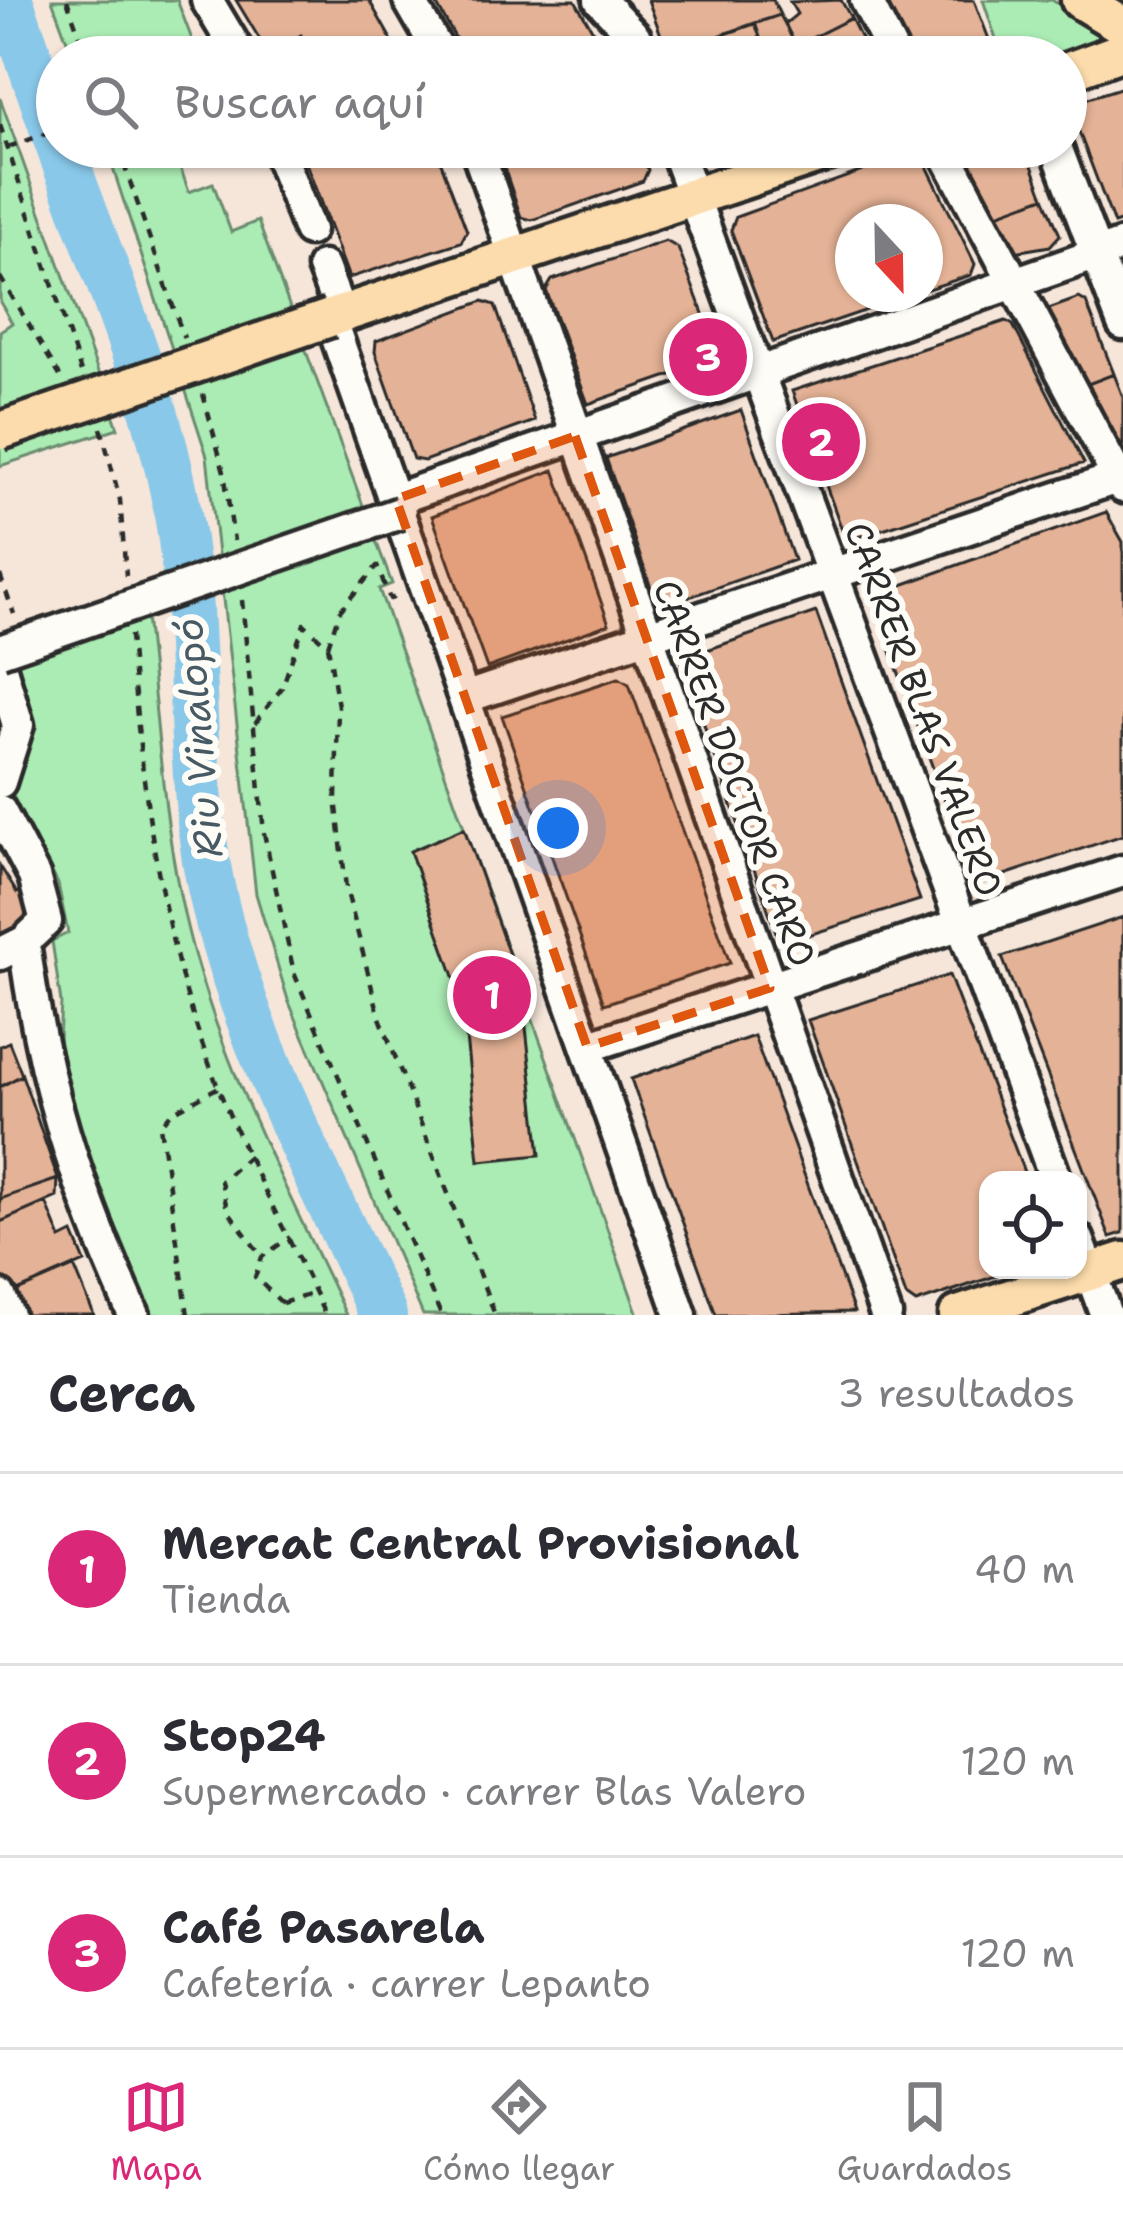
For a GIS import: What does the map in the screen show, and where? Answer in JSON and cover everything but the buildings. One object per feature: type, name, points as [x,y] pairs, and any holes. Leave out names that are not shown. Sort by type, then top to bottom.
[{"type":"main road","points":[[1080,0],[1123,26]]},
{"type":"main road","points":[[1087,64],[1123,51]]},
{"type":"main road","points":[[0,431],[780,168]]},
{"type":"main road","points":[[958,1315],[1097,1257]]},
{"type":"street","points":[[207,0],[229,36]]},
{"type":"street","points":[[410,0],[430,36]]},
{"type":"street","points":[[600,0],[630,36]]},
{"type":"street","points":[[627,0],[636,36]]},
{"type":"street","points":[[866,0],[884,36]]},
{"type":"street","points":[[285,168],[304,218]]},
{"type":"street","name":"CARRER DOCTOR CARO","points":[[484,168],[644,638],[886,1315]]},
{"type":"street","name":"CARRER BLAS VALERO","points":[[683,168],[1053,1171]]},
{"type":"street","points":[[464,698],[1121,480],[953,168]]},
{"type":"street","points":[[1067,168],[1110,250],[1123,324]]},
{"type":"street","points":[[0,651],[575,436],[1110,250]]},
{"type":"street","points":[[322,267],[398,506],[681,1315]]},
{"type":"street","points":[[0,665],[18,725],[0,782]]},
{"type":"street","points":[[0,811],[34,876],[46,921],[12,948],[66,1148],[134,1315]]},
{"type":"street","points":[[587,1047],[1123,871]]},
{"type":"street","points":[[1097,1257],[1106,1315]]},
{"type":"path","points":[[68,0],[80,36]]},
{"type":"path","points":[[0,125],[8,147]]},
{"type":"path","points":[[8,147],[36,137]]},
{"type":"path","points":[[0,139],[8,147]]},
{"type":"path","points":[[125,168],[188,348]]},
{"type":"path","points":[[0,277],[72,394]]},
{"type":"path","points":[[202,388],[224,472],[237,561]]},
{"type":"path","points":[[97,432],[110,451]]},
{"type":"path","points":[[390,599],[377,566],[339,612],[328,646],[338,706],[336,799],[346,888],[379,1015],[495,1315]]},
{"type":"path","points":[[239,582],[264,833],[294,973],[441,1315]]},
{"type":"path","points":[[256,723],[282,688],[304,624],[328,646]]},
{"type":"path","points":[[188,1315],[160,1126],[171,1113],[219,1087],[326,1315]]},
{"type":"path","points":[[250,1156],[221,1181],[227,1209],[262,1257]]},
{"type":"path","points":[[282,1303],[255,1277],[262,1257],[290,1237]]},
{"type":"path","points":[[282,1303],[315,1293]]},
{"type":"path","points":[[281,1315],[282,1303]]},
{"type":"highlighted area","points":[[575,436],[770,988],[587,1047],[396,499]]},
{"type":"green space","points":[[52,0],[177,0],[191,36],[65,36]]},
{"type":"green space","points":[[983,0],[1052,0],[1106,35],[1087,42],[1087,36],[995,36]]},
{"type":"green space","points":[[0,98],[118,428],[0,466],[0,331],[12,323],[0,302]]},
{"type":"green space","points":[[113,168],[180,168],[189,192],[213,183],[231,232],[258,221],[392,584],[379,589],[638,1315],[423,1315],[288,1000],[256,894],[207,456]]},
{"type":"green space","points":[[145,609],[169,828],[194,954],[251,1112],[346,1315],[144,1315],[105,1222],[58,1058],[61,1003],[52,941],[68,933],[58,884],[7,784],[28,695],[16,663],[40,643]]},
{"type":"waterway","name":"Riu Vinalopó","points":[[9,0],[36,78]]},
{"type":"waterway","name":"Riu Vinalopó","points":[[68,168],[128,331],[170,472],[189,606],[201,823],[220,925],[281,1095],[383,1315]]},
{"type":"place","name":"Café Pasarela","points":[[708,357]]},
{"type":"place","name":"Stop24","points":[[821,442]]},
{"type":"place","name":"Mercat Central Provisional","points":[[492,995]]}]
